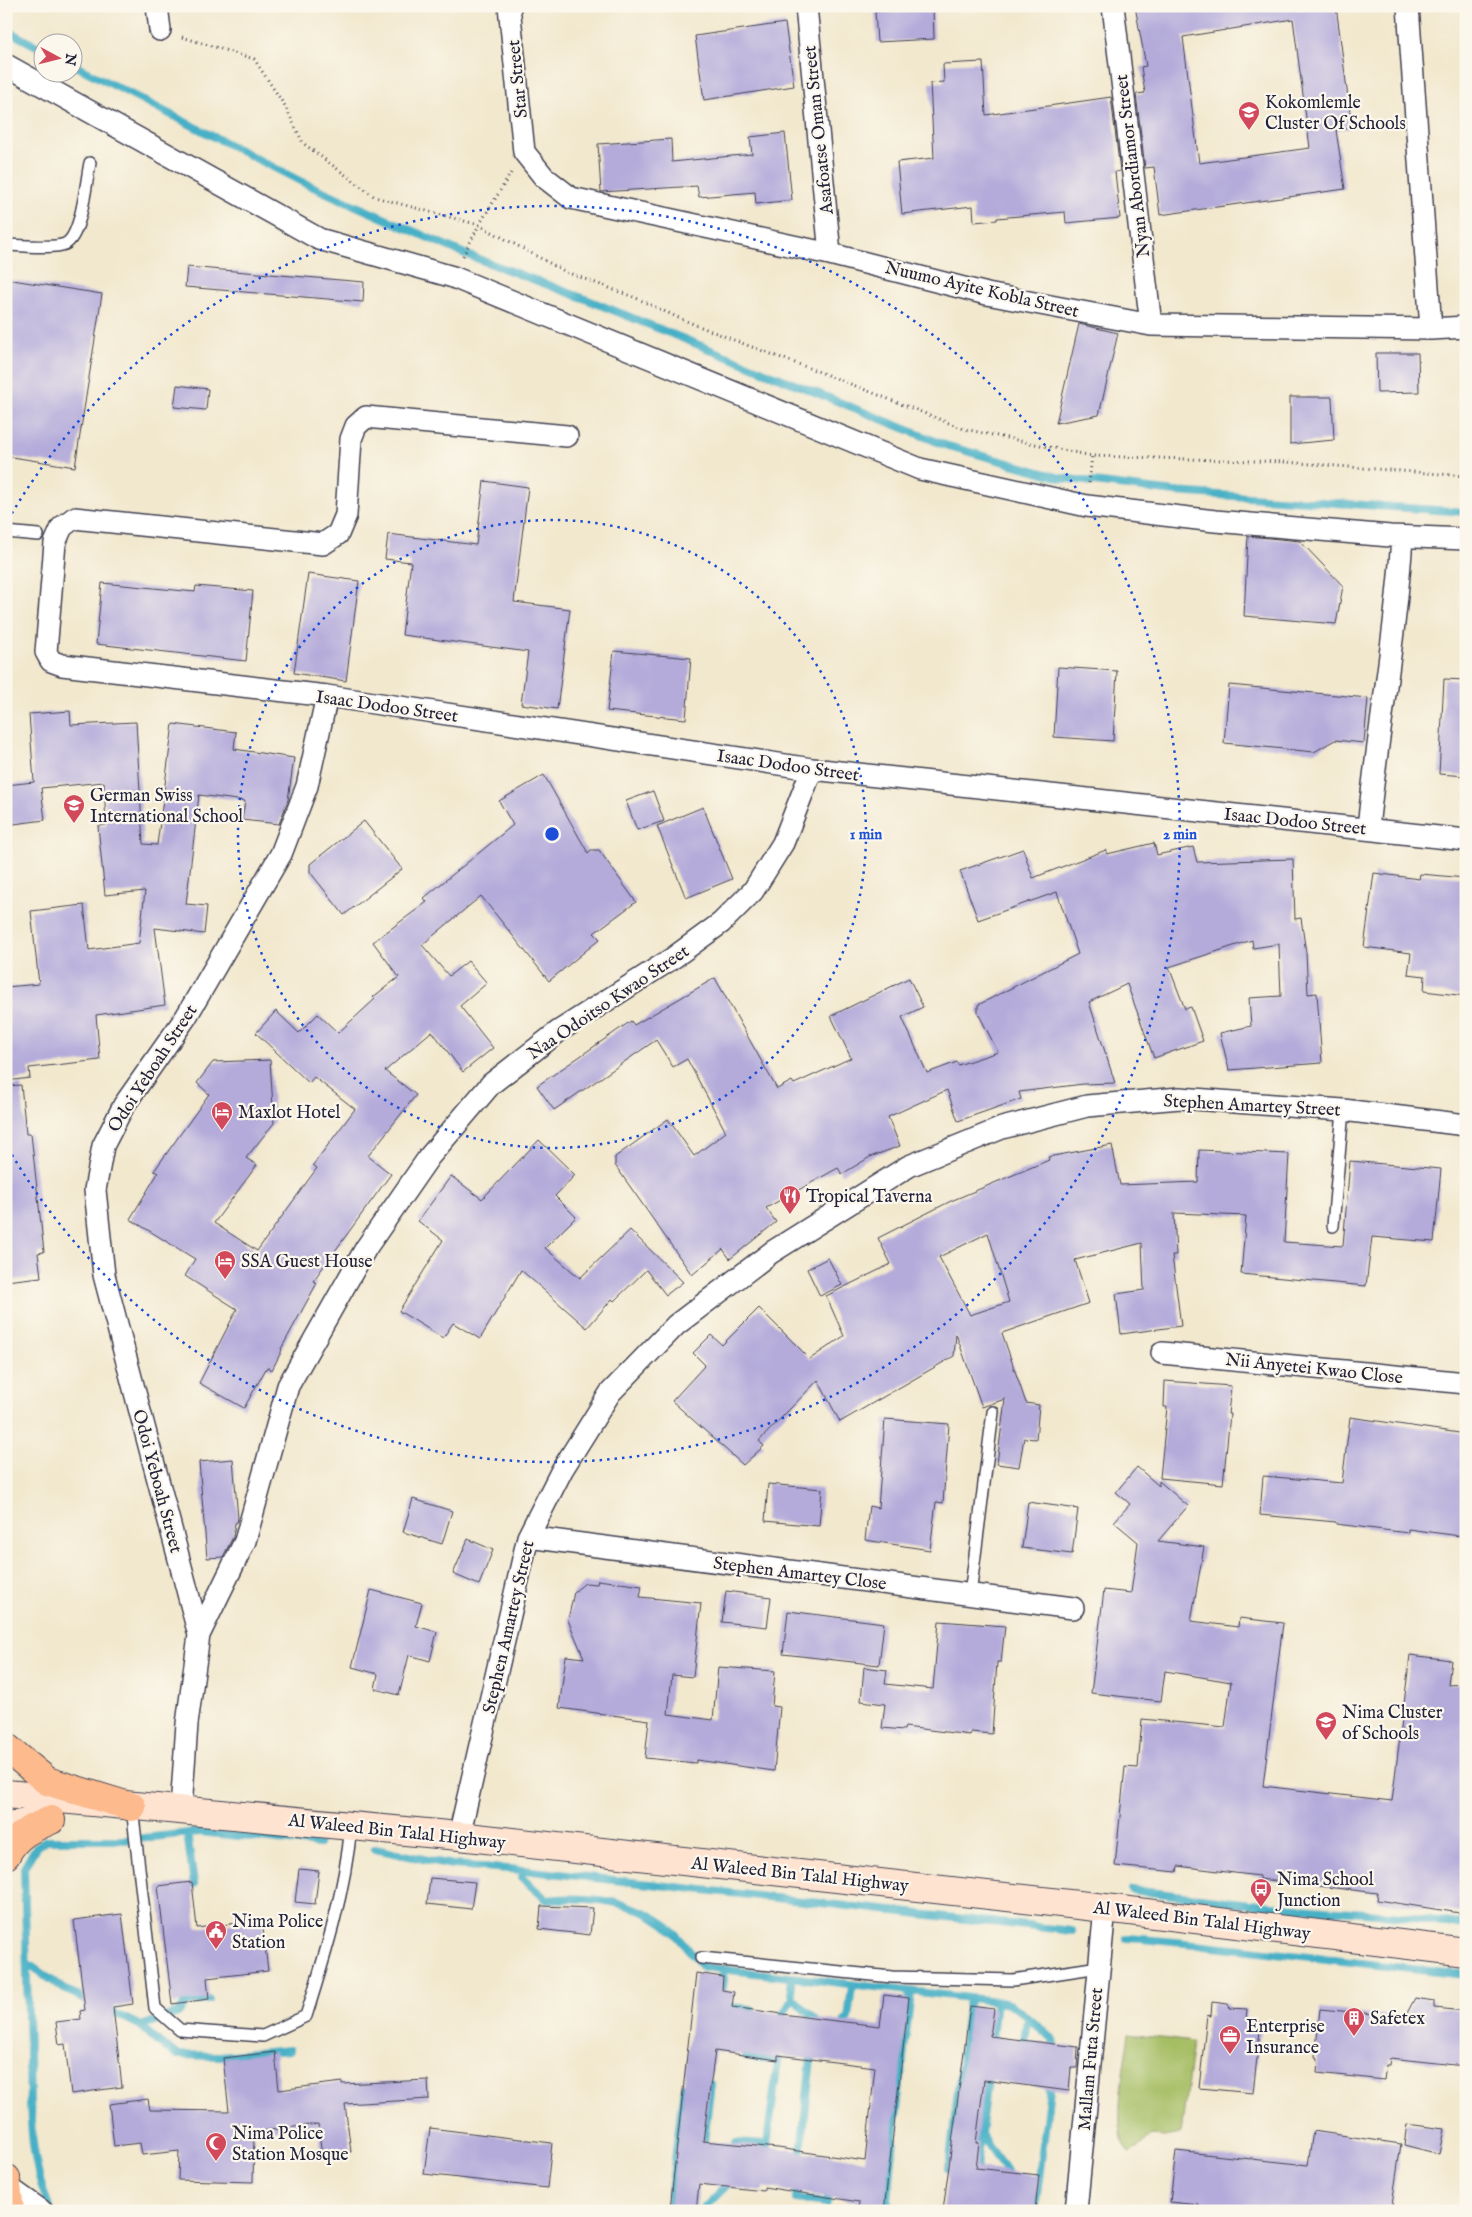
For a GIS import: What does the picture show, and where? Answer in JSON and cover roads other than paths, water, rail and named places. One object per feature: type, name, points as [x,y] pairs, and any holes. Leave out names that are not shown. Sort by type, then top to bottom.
[{"type":"main road","points":[[6,1747],[47,1781],[132,1807]]},
{"type":"main road","points":[[6,1855],[11,1846],[29,1829],[51,1820]]},
{"type":"street","points":[[158,6],[160,30]]},
{"type":"street","name":"Star Street","points":[[509,6],[524,152]]},
{"type":"street","name":"Asafoatse Oman Street","points":[[806,6],[830,254]]},
{"type":"street","name":"Nyan Abordiamor Street","points":[[1113,6],[1151,325]]},
{"type":"street","points":[[1408,6],[1431,329]]},
{"type":"street","points":[[6,64],[320,239],[453,277],[920,468],[1087,506],[1215,521],[1402,536],[1466,539]]},
{"type":"street","name":"Nuumo Ayite Kobla Street","points":[[524,152],[544,176],[571,198],[830,254],[987,294],[1151,325],[1431,329],[1466,327]]},
{"type":"street","name":"Isaac Dodoo Street","points":[[567,436],[366,417],[356,426],[350,439],[346,515],[338,534],[323,544],[74,518],[62,527],[55,543],[46,652],[51,661],[62,665],[327,696],[812,770],[1368,828],[1466,840]]},
{"type":"street","points":[[1368,828],[1375,757],[1399,576],[1402,536]]},
{"type":"street","name":"Odoi Yeboah Street","points":[[199,1635],[104,1275],[95,1190],[103,1146],[124,1105],[186,1017],[281,854],[307,786],[327,696]]},
{"type":"street","name":"Naa Odoitso Kwao Street","points":[[180,1809],[187,1724],[199,1635],[245,1541],[288,1386],[366,1248],[429,1156],[491,1084],[559,1031],[673,958],[721,923],[753,890],[783,843],[812,770]]},
{"type":"street","name":"Stephen Amartey Street","points":[[459,1836],[528,1537],[562,1470],[610,1393],[676,1325],[772,1252],[909,1166],[1002,1128],[1087,1106],[1180,1098],[1343,1110],[1466,1126]]},
{"type":"street","name":"Nii Anyetei Kwao Close","points":[[1162,1353],[1466,1383]]},
{"type":"street","name":"Stephen Amartey Close","points":[[528,1537],[1073,1608]]},
{"type":"street","name":"Al Waleed Bin Talal Highway","points":[[6,1794],[459,1836],[1105,1908],[1466,1952]]},
{"type":"street","name":"Al Waleed Bin Talal Highway","points":[[6,1826],[132,1807]]},
{"type":"street","name":"Mallam Futa Street","points":[[1076,2211],[1105,1908]]},
{"type":"street","points":[[8,2192],[42,2211]]},
{"type":"lane","points":[[6,245],[56,245],[65,244],[71,239],[77,230],[90,163]]},
{"type":"lane","points":[[6,532],[38,535]]},
{"type":"lane","points":[[1333,1226],[1343,1110]]},
{"type":"lane","points":[[970,1595],[993,1412]]},
{"type":"lane","points":[[132,1807],[155,2008],[180,2030],[263,2036],[306,2016],[331,1936],[348,1863],[351,1826]]},
{"type":"lane","points":[[700,1958],[892,1977],[1013,1980],[1099,1967]]},
{"type":"waterway","points":[[6,30],[32,44]]},
{"type":"waterway","points":[[82,69],[302,182],[465,254],[588,300],[945,445],[1061,478],[1175,492],[1466,512]]},
{"type":"waterway","points":[[51,2210],[38,2172],[30,2111],[24,1868],[36,1847],[46,1840],[126,1840],[199,1832],[319,1844]]},
{"type":"waterway","points":[[187,1833],[194,1884]]},
{"type":"waterway","points":[[375,1849],[452,1865],[523,1870],[1072,1931]]},
{"type":"waterway","points":[[523,1870],[522,1878],[547,1900],[578,1899],[608,1902],[623,1905],[652,1916],[670,1928],[703,1967],[996,2001],[1012,2005],[1052,2038],[1055,2044],[1054,2053]]},
{"type":"waterway","points":[[1132,1890],[1259,1905],[1391,1915],[1466,1925]]},
{"type":"waterway","points":[[1127,1938],[1466,1975]]},
{"type":"waterway","points":[[27,1963],[64,1989],[91,2002]]},
{"type":"waterway","points":[[721,2000],[724,1979],[722,1970]]},
{"type":"waterway","points":[[790,1978],[793,1998],[816,2020],[815,2027]]},
{"type":"waterway","points":[[845,2020],[848,2018],[852,1986]]},
{"type":"waterway","points":[[887,2211],[911,1993]]},
{"type":"waterway","points":[[783,2014],[793,1998]]},
{"type":"waterway","points":[[949,2169],[969,1998]]},
{"type":"waterway","points":[[141,2026],[178,2013],[187,2002],[209,2000]]},
{"type":"waterway","points":[[991,2046],[996,2001]]},
{"type":"waterway","points":[[723,2006],[751,2009],[750,2020]]},
{"type":"waterway","points":[[106,2009],[141,2026],[160,2044],[178,2055],[220,2056],[290,2050]]},
{"type":"waterway","points":[[1023,2050],[1027,2018]]},
{"type":"waterway","points":[[734,2154],[736,2143],[767,2145],[778,2060],[746,2056],[747,2046]]},
{"type":"waterway","points":[[800,2162],[812,2049]]},
{"type":"waterway","points":[[988,2072],[980,2133],[1008,2175],[1008,2179]]},
{"type":"waterway","points":[[1035,2211],[1051,2080]]},
{"type":"waterway","points":[[703,2149],[711,2084]]},
{"type":"waterway","points":[[669,2211],[684,2086]]},
{"type":"waterway","points":[[975,2176],[980,2133]]},
{"type":"waterway","points":[[701,2211],[731,2181]]},
{"type":"waterway","points":[[797,2183],[796,2199],[827,2203],[830,2189]]},
{"type":"place","name":"Kokomlemle Cluster Of Schools","points":[[1249,131]]},
{"type":"place","name":"German Swiss International School","points":[[74,824]]},
{"type":"place","name":"Maxlot Hotel","points":[[222,1131]]},
{"type":"place","name":"Tropical Taverna","points":[[790,1215]]},
{"type":"place","name":"SSA Guest House","points":[[225,1280]]},
{"type":"place","name":"Nima Cluster of Schools","points":[[1326,1741]]},
{"type":"place","name":"Nima School Junction","points":[[1261,1908]]},
{"type":"place","name":"Nima Police Station","points":[[216,1950]]},
{"type":"place","name":"Safetex","points":[[1354,2037]]},
{"type":"place","name":"Enterprise Insurance","points":[[1230,2055]]},
{"type":"place","name":"Nima Police Station Mosque","points":[[216,2162]]}]
